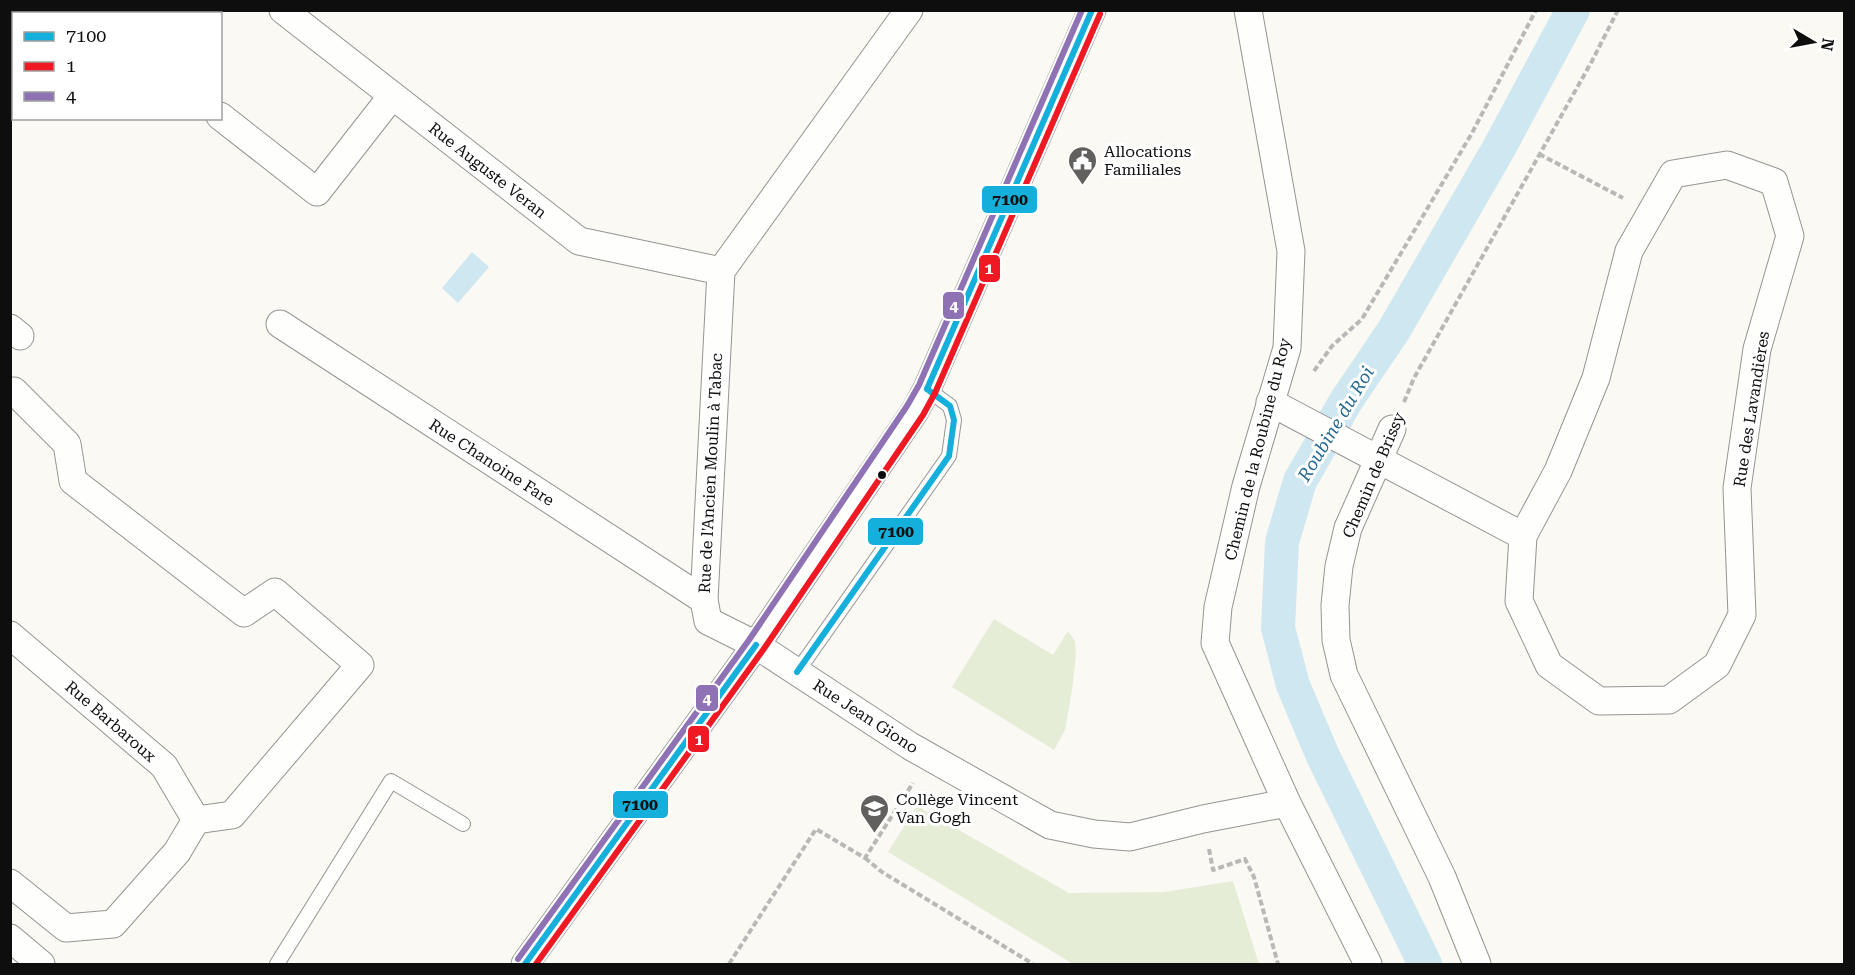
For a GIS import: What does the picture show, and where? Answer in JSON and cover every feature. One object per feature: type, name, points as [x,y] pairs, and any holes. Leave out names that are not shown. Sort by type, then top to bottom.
[{"type":"street","name":"Rue Auguste Veran","points":[[283,10],[579,241],[721,271]]},
{"type":"street","points":[[721,271],[909,10]]},
{"type":"street","points":[[525,964],[756,645],[927,389],[1092,10]]},
{"type":"street","name":"Chemin de la Roubine du Roy","points":[[1248,10],[1291,251],[1287,348],[1246,486],[1218,607],[1215,643],[1287,803],[1368,964]]},
{"type":"street","points":[[222,118],[317,192],[392,96]]},
{"type":"street","name":"Rue des Lavandières","points":[[1727,165],[1774,182],[1790,236],[1757,349],[1737,488],[1742,615],[1717,664],[1669,700],[1599,701],[1549,665],[1519,601],[1523,536],[1558,471],[1596,378],[1629,251],[1651,213],[1673,174],[1727,165]]},
{"type":"street","name":"Rue de l'Ancien Moulin à Tabac","points":[[721,271],[704,600],[708,621],[756,645]]},
{"type":"street","name":"Rue Chanoine Fare","points":[[280,324],[704,600]]},
{"type":"street","points":[[10,883],[66,928],[113,924],[177,852],[196,820],[232,815],[360,665],[275,592],[244,613],[74,481],[67,444],[14,392]]},
{"type":"street","points":[[1270,402],[1523,536]]},
{"type":"street","name":"Chemin de Brissy","points":[[1392,429],[1372,457],[1348,528],[1339,566],[1335,605],[1336,640],[1344,675],[1442,877],[1477,964]]},
{"type":"street","name":"Rue Barbaroux","points":[[10,634],[164,766],[196,820]]},
{"type":"street","name":"Rue Jean Giono","points":[[756,645],[931,758],[1050,825],[1094,834],[1130,837],[1203,819],[1287,803]]},
{"type":"street","points":[[10,938],[41,964]]},
{"type":"lane","points":[[797,672],[949,456],[954,420],[950,406],[927,389]]},
{"type":"lane","points":[[277,964],[391,781],[463,824]]},
{"type":"path","points":[[1313,372],[1332,346],[1362,319],[1472,133],[1536,10]]},
{"type":"path","name":"Chemin de Brissy","points":[[1392,429],[1414,378],[1592,61],[1618,10]]},
{"type":"path","points":[[1539,154],[1651,213]]},
{"type":"path","points":[[865,858],[931,758]]},
{"type":"path","points":[[1203,819],[1213,870],[1245,859],[1254,877],[1278,964]]},
{"type":"path","points":[[729,964],[816,829],[1033,964]]},
{"type":"green space","points":[[994,619],[1053,655],[1068,631],[1075,641],[1076,655],[1065,730],[1054,750],[952,687]]},
{"type":"green space","points":[[917,806],[1069,893],[1164,892],[1233,881],[1259,964],[1073,964],[888,852]]},
{"type":"water","points":[[472,252],[489,267],[458,303],[442,288]]},
{"type":"waterway","name":"Roubine du Roi","points":[[1425,964],[1322,754],[1293,685],[1278,628],[1282,542],[1300,481],[1346,401],[1394,330],[1499,148],[1573,10]]},
{"type":"transit line","name":"4","points":[[518,959],[749,640],[907,406],[919,385],[1082,10]]},
{"type":"transit line","name":"7100","points":[[927,389],[1092,10]]},
{"type":"transit line","name":"1","points":[[536,964],[763,650],[923,415],[935,393],[1100,14]]},
{"type":"transit line","name":"7100","points":[[797,672],[949,456],[954,420],[950,406],[927,389]]},
{"type":"transit line","name":"7100","points":[[525,964],[756,645]]},
{"type":"place","name":"Allocations Familiales","points":[[1083,186]]},
{"type":"place","name":"Collège Vincent Van Gogh","points":[[875,834]]}]
